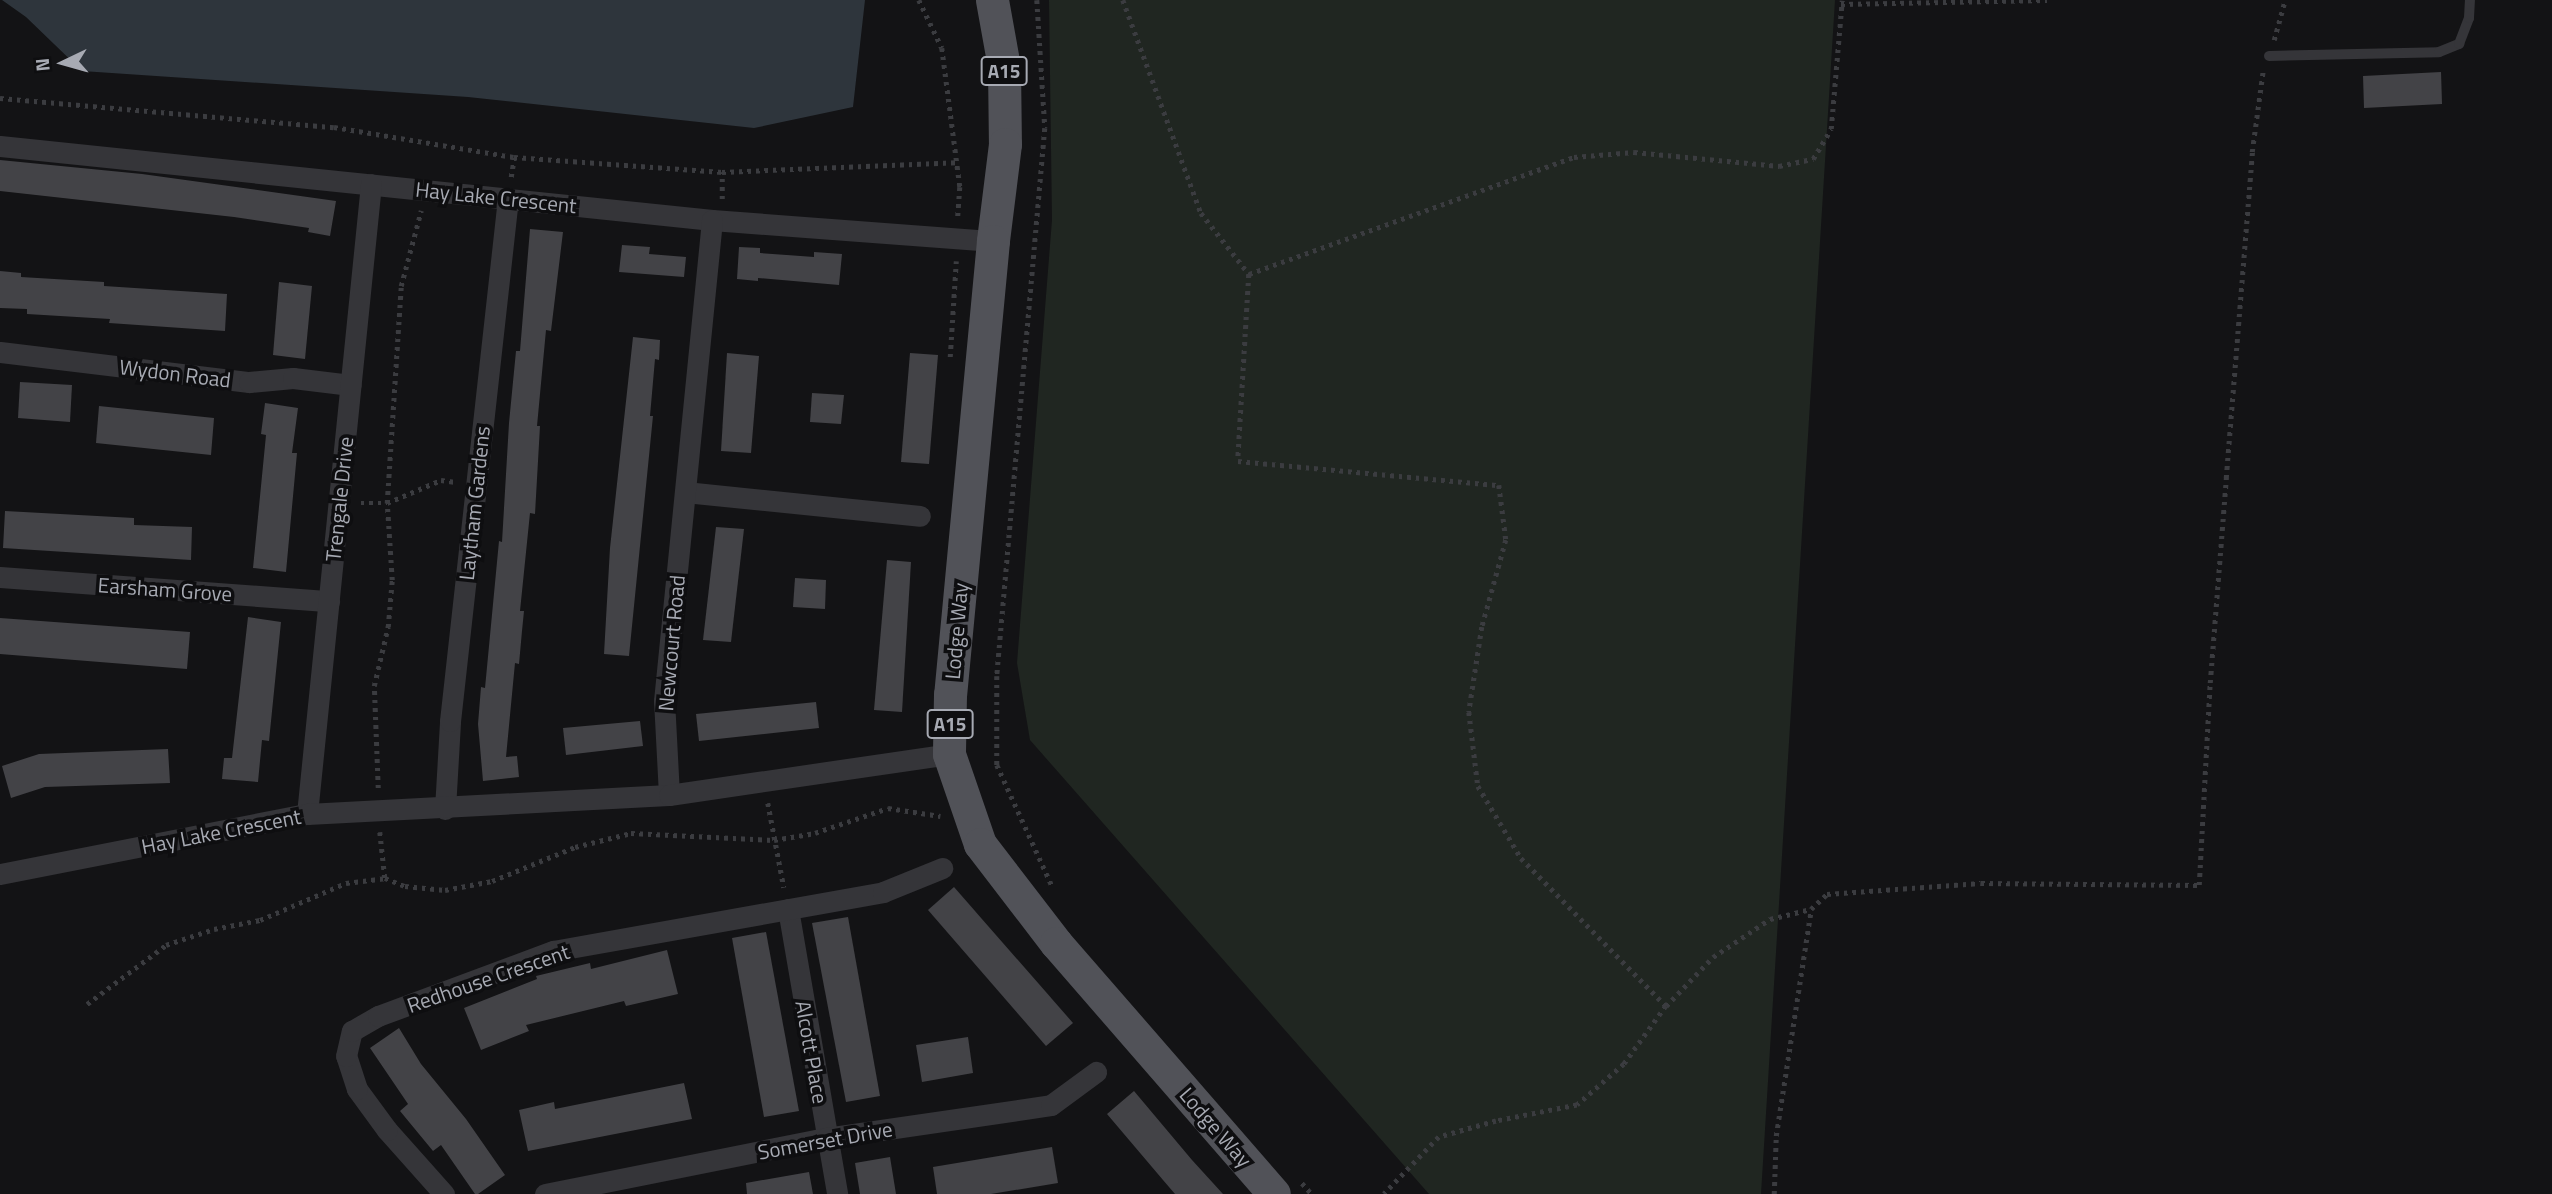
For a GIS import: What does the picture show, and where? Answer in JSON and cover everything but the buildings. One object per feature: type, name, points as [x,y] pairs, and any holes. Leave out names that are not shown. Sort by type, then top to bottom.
[{"type":"main road","name":"Lodge Way","points":[[992,0],[1004,67],[1005,144],[993,241],[950,694],[949,754],[980,844],[1056,943],[1284,1184]]},
{"type":"street","name":"Hay Lake Crescent","points":[[0,146],[712,220],[993,241]]},
{"type":"street","name":"Trengale Drive","points":[[307,814],[371,184]]},
{"type":"street","name":"Laytham Gardens","points":[[445,808],[450,721],[508,198]]},
{"type":"street","name":"Newcourt Road","points":[[668,795],[664,701],[712,220]]},
{"type":"street","name":"Wydon Road","points":[[0,352],[249,382],[293,378],[351,385]]},
{"type":"street","points":[[685,492],[920,516]]},
{"type":"street","name":"Earsham Grove","points":[[0,577],[329,601]]},
{"type":"street","name":"Hay Lake Crescent","points":[[0,874],[307,814],[668,795],[949,754]]},
{"type":"street","name":"Redhouse Crescent","points":[[444,1194],[387,1130],[358,1089],[346,1056],[352,1031],[378,1016],[553,951],[883,892],[942,868]]},
{"type":"street","name":"Alcott Place","points":[[788,909],[837,1194]]},
{"type":"street","name":"Somerset Drive","points":[[545,1194],[826,1138],[1051,1105],[1096,1072]]},
{"type":"lane","points":[[2269,56],[2440,52],[2459,44],[2469,18],[2470,0]]},
{"type":"path","points":[[919,0],[942,48],[960,187],[950,360]]},
{"type":"path","points":[[1037,0],[1045,128],[998,676],[997,765],[1056,894]]},
{"type":"path","points":[[1123,0],[1201,213],[1249,274],[1238,461],[1499,485],[1506,540],[1482,627],[1469,712],[1478,786],[1521,858],[1666,1006]]},
{"type":"path","points":[[1249,274],[1574,157],[1634,152],[1779,166],[1813,159],[1831,130],[1842,2],[2047,0]]},
{"type":"path","points":[[0,98],[334,127],[514,157],[722,172],[957,162]]},
{"type":"path","points":[[1384,1194],[1439,1138],[1496,1121],[1577,1105],[1624,1064],[1666,1006],[1713,957],[1770,919],[1811,909],[1827,894],[1981,883],[2199,885],[2210,682],[2252,152]]},
{"type":"path","points":[[508,198],[514,157]]},
{"type":"path","points":[[385,878],[378,811],[374,686],[388,627],[392,580],[387,503],[401,286],[427,190]]},
{"type":"path","points":[[339,502],[387,503],[441,480],[476,484]]},
{"type":"path","points":[[765,781],[788,909]]},
{"type":"path","points":[[940,805],[947,825]]},
{"type":"path","points":[[87,1004],[166,945],[214,929],[260,920],[303,904],[346,883],[385,878],[405,886],[445,890],[492,881],[575,847],[631,833],[774,839],[815,833],[888,808],[944,816]]},
{"type":"path","points":[[1774,1194],[1776,1136],[1811,909]]},
{"type":"path","points":[[1284,1184],[1312,1194]]},
{"type":"shaded area","points":[[2,0],[865,0],[853,107],[754,128],[468,97],[82,71],[26,17]]},
{"type":"shaded area","points":[[1049,0],[1835,0],[1761,1194],[1429,1194],[1030,740],[1017,663],[1052,220]]}]
